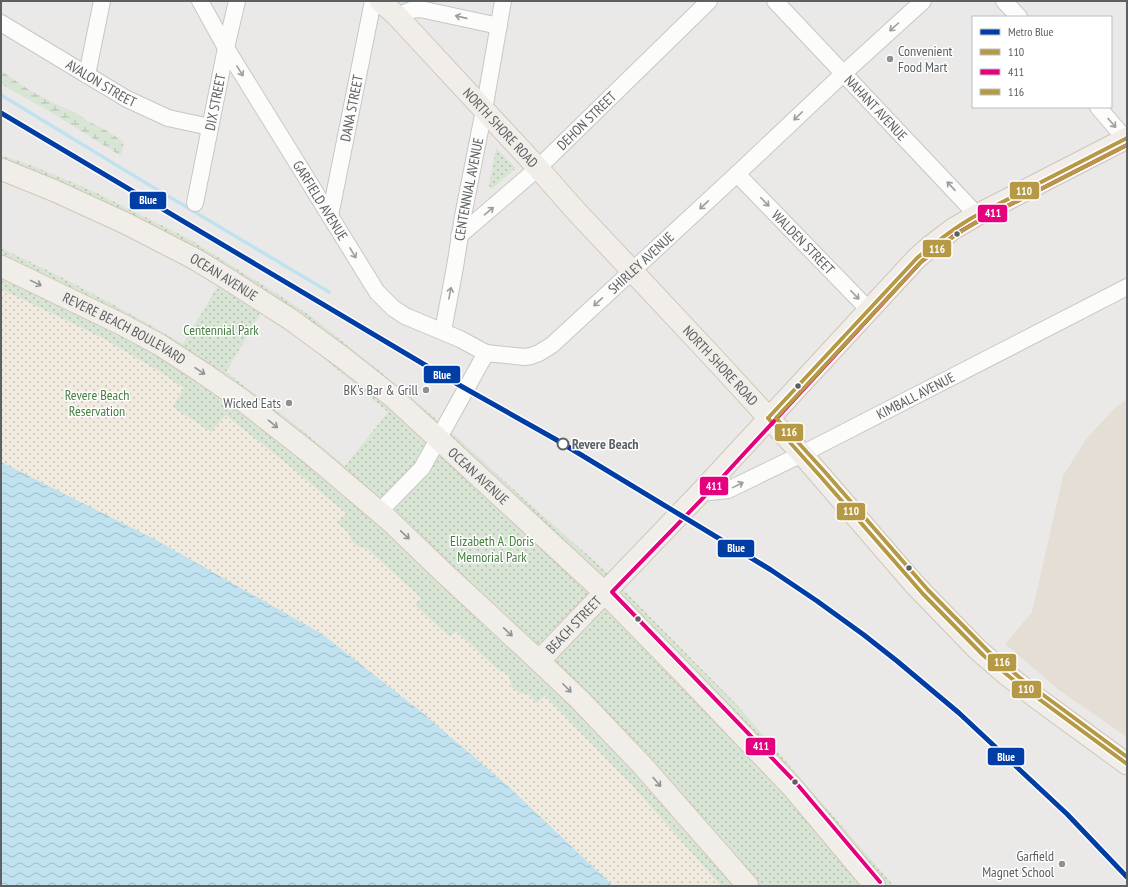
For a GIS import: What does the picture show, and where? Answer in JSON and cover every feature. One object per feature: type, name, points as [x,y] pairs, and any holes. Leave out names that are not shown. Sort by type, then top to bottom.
[{"type":"main road","name":"NORTH SHORE ROAD","points":[[380,1],[397,16],[538,168],[576,212],[632,270],[802,454],[915,585],[978,650],[1038,699],[1127,764]]},
{"type":"main road","name":"BEACH STREET","points":[[540,661],[918,258],[932,245],[953,229],[977,215],[1127,139]]},
{"type":"main road","name":"OCEAN AVENUE","points":[[1,169],[55,191],[125,223],[226,278],[290,319],[394,398],[604,592],[793,788],[876,886]]},
{"type":"main road","name":"REVERE BEACH BOULEVARD","points":[[1,266],[139,333],[242,400],[311,454],[379,512],[580,700],[643,766],[748,886]]},
{"type":"street","points":[[88,74],[102,1]]},
{"type":"street","name":"GARFIELD AVENUE","points":[[200,1],[226,48],[377,292],[385,302],[405,316],[443,331],[486,353]]},
{"type":"street","name":"DIX STREET","points":[[195,204],[226,48],[237,1]]},
{"type":"street","name":"DANA STREET","points":[[330,216],[373,1]]},
{"type":"street","name":"CENTENNIAL AVENUE","points":[[443,331],[455,267],[459,236],[484,110],[503,1]]},
{"type":"street","name":"DEHON STREET","points":[[459,236],[538,168],[709,1]]},
{"type":"street","name":"NAHANT AVENUE","points":[[776,1],[977,215]]},
{"type":"street","name":"SHIRLEY AVENUE","points":[[486,353],[524,358],[546,350],[923,1]]},
{"type":"street","points":[[1004,1],[1018,16]]},
{"type":"street","points":[[397,16],[412,10],[420,9],[499,26]]},
{"type":"street","name":"AVALON STREET","points":[[1,23],[88,74],[127,99],[168,118],[210,127]]},
{"type":"street","points":[[1099,108],[1127,139]]},
{"type":"street","name":"WALDEN STREET","points":[[737,174],[869,310]]},
{"type":"street","name":"KIMBALL AVENUE","points":[[687,506],[728,490],[802,454],[1127,287]]},
{"type":"street","points":[[379,512],[422,468],[486,353]]},
{"type":"shaded area","points":[[1127,399],[1127,737],[1059,690],[1005,644],[1032,612],[1063,476],[1087,438],[1113,410]]},
{"type":"green space","points":[[1,71],[31,91],[76,113],[124,142],[121,156],[52,113],[1,84]]},
{"type":"green space","points":[[496,148],[516,168],[492,189],[489,186]]},
{"type":"green space","name":"Revere Beach Reservation","points":[[1,155],[33,166],[93,191],[189,239],[312,317],[382,373],[457,437],[525,500],[598,564],[737,705],[894,886],[613,886],[509,787],[419,710],[322,634],[156,540],[1,462],[1,248],[93,294],[183,344],[218,286],[114,228],[66,207],[1,182]],"holes":[[[261,313],[313,349],[388,412],[345,466],[287,418],[226,372]]]},
{"type":"sand","points":[[1,289],[101,337],[159,371],[184,388],[173,407],[211,432],[226,415],[280,458],[346,513],[337,523],[348,532],[352,541],[357,546],[368,549],[421,598],[415,605],[450,637],[456,631],[501,672],[503,671],[509,676],[511,684],[517,692],[528,694],[537,703],[545,696],[632,785],[721,886],[613,886],[509,787],[419,710],[322,634],[156,540],[1,462]]},
{"type":"water","points":[[1,462],[156,540],[322,634],[419,710],[509,787],[613,886],[1,886]]},
{"type":"waterway","points":[[1,95],[329,292]]},
{"type":"metro line","name":"Blue","points":[[1,113],[452,381],[555,439],[771,570],[817,601],[897,661],[959,713],[1067,814],[1127,877]]},
{"type":"transit line","name":"110","points":[[768,418],[917,258],[977,215],[1127,138]]},
{"type":"transit line","name":"411","points":[[880,882],[797,784],[612,592],[704,497],[921,262],[956,234],[980,220],[1127,145]]},
{"type":"transit line","name":"116","points":[[1127,145],[980,220],[935,250],[921,262],[776,418],[928,590],[988,651],[1019,677],[1127,757]]},
{"type":"transit line","name":"110","points":[[768,418],[923,594],[984,656],[1016,682],[1127,764]]},
{"type":"place","name":"Convenient Food Mart","points":[[890,59]]},
{"type":"place","name":"BK's Bar & Grill","points":[[426,390]]},
{"type":"place","name":"Wicked Eats","points":[[289,403]]},
{"type":"place","name":"Revere Beach","points":[[563,444]]},
{"type":"place","name":"Garfield Magnet School","points":[[1062,864]]},
{"type":"park label","name":"Centennial Park","points":[[221,330]]},
{"type":"park label","name":"Elizabeth A. Doris Memorial Park","points":[[492,550]]}]
